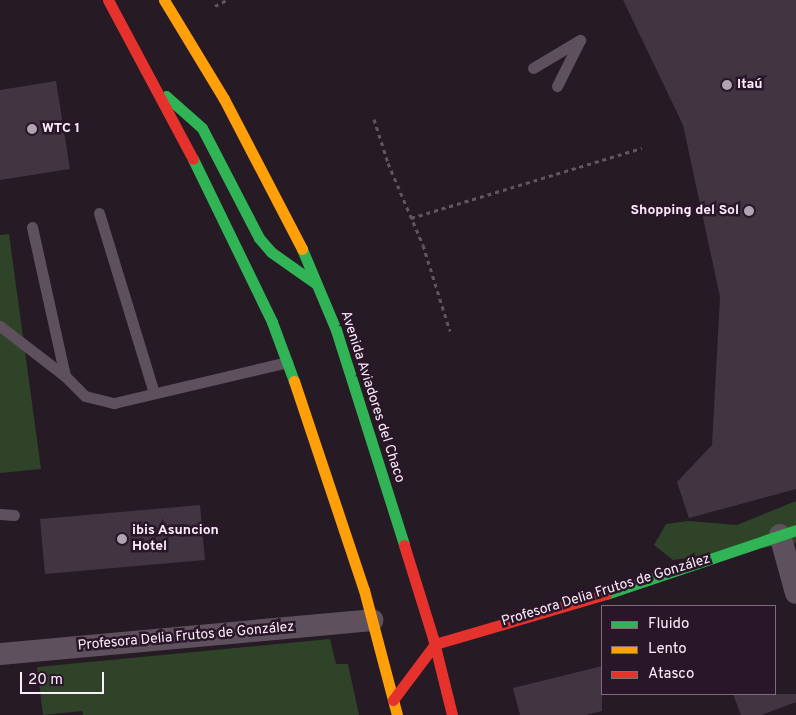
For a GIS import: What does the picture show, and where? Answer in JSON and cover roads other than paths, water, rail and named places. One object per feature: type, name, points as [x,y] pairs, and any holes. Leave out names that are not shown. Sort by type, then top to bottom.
[{"type":"main road","points":[[108,0],[226,222],[287,362],[328,476],[372,620],[397,715]]},
{"type":"main road","name":"Avenida Aviadores del Chaco","points":[[164,0],[224,99],[296,234],[336,330],[435,644],[452,715]]},
{"type":"main road","points":[[154,85],[202,128],[259,238],[271,252],[315,283]]},
{"type":"main road","name":"Profesora Delia Frutos de González","points":[[435,644],[601,596],[788,532]]},
{"type":"main road","points":[[394,700],[435,644]]},
{"type":"street","points":[[788,532],[796,593]]},
{"type":"street","name":"Profesora Delia Frutos de González","points":[[0,654],[372,620]]},
{"type":"lane","points":[[533,68],[580,40],[557,86]]},
{"type":"lane","points":[[99,213],[154,393]]},
{"type":"lane","points":[[32,227],[65,376]]},
{"type":"lane","points":[[0,326],[65,376],[85,396],[114,403],[287,362]]},
{"type":"lane","points":[[0,514],[14,515]]},
{"type":"place","name":"Itaú","points":[[727,85]]},
{"type":"place","name":"WTC 1","points":[[32,129]]},
{"type":"place","name":"Shopping del Sol","points":[[749,211]]},
{"type":"place","name":"ibis Asuncion Hotel","points":[[122,539]]}]
